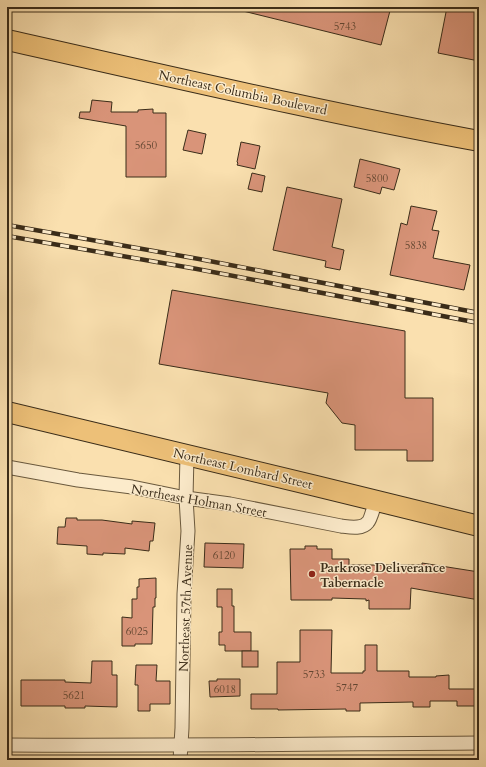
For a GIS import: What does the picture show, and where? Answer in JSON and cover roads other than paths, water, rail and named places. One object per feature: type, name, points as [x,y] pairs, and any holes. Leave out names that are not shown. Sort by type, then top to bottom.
[{"type":"main road","name":"Northeast Columbia Boulevard","points":[[7,40],[364,119],[479,141]]},
{"type":"main road","name":"Northeast Lombard Street","points":[[7,412],[479,526]]},
{"type":"street","name":"Northeast 57th Avenue","points":[[180,760],[182,728],[184,594],[188,531],[186,498],[187,455]]},
{"type":"street","name":"Northeast Holman Street","points":[[7,467],[78,480],[150,490],[186,498],[230,504],[340,526],[362,526],[368,522],[376,501]]},
{"type":"street","points":[[7,745],[479,743]]},
{"type":"railway","points":[[7,225],[199,259],[479,313]]},
{"type":"railway","points":[[7,236],[197,269],[479,323]]},
{"type":"place","name":"Parkrose Deliverance Tabernacle","points":[[312,574]]}]
